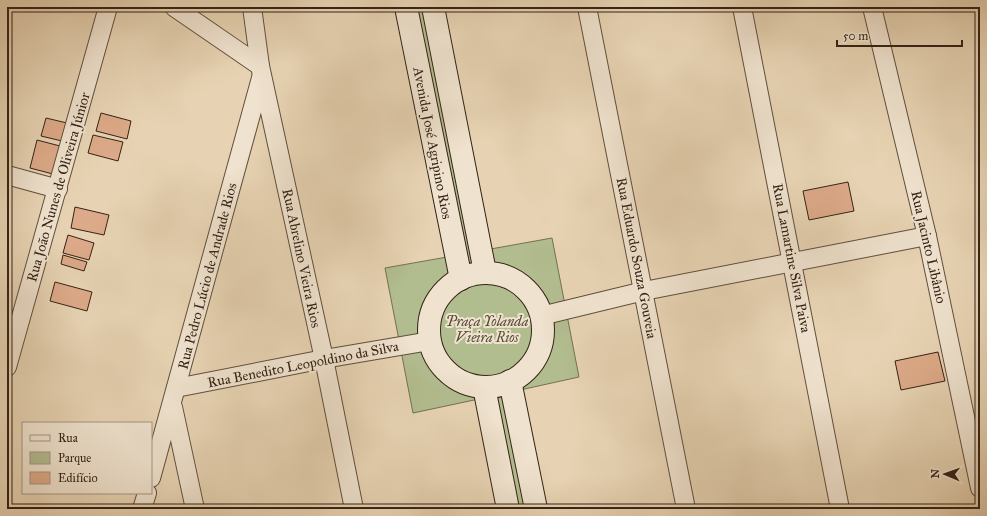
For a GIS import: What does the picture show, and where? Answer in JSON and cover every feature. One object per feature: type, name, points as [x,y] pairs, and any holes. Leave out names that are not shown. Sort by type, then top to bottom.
[{"type":"street","name":"Rua João Nunes de Oliveira Júnior","points":[[7,367],[108,7]]},
{"type":"street","points":[[174,7],[261,70]]},
{"type":"street","name":"Rua Abrelino Vieira Rios","points":[[252,7],[261,70],[324,359],[354,509]]},
{"type":"street","name":"Avenida José Agripino Rios","points":[[406,7],[461,279]]},
{"type":"street","name":"Avenida José Agripino Rios","points":[[433,7],[485,272]]},
{"type":"street","name":"Rua Eduardo Souza Gouveia","points":[[587,7],[686,509]]},
{"type":"street","name":"Rua Lamartine Silva Paiva","points":[[742,7],[840,509]]},
{"type":"street","name":"Rua Jacinto Libânio","points":[[872,7],[927,236],[980,488]]},
{"type":"street","name":"Rua Pedro Lúcio de Andrade Rios","points":[[152,474],[261,70]]},
{"type":"street","points":[[7,175],[58,189]]},
{"type":"street","points":[[541,316],[644,291],[927,236]]},
{"type":"street","points":[[485,272],[504,275],[521,284],[534,298],[541,316],[542,336],[537,354],[526,370],[510,381],[498,386],[484,387],[465,383],[449,373],[437,359],[430,341],[430,321],[436,302],[448,286],[475,273],[485,272]]},
{"type":"street","name":"Rua Benedito Leopoldino da Silva","points":[[174,396],[324,359],[430,341]]},
{"type":"street","points":[[510,381],[536,509]]},
{"type":"street","points":[[484,387],[508,509]]},
{"type":"street","points":[[174,396],[195,509]]},
{"type":"street","points":[[142,509],[147,494]]},
{"type":"green space","name":"Praça Yolanda Vieira Rios","points":[[414,7],[424,7],[474,252],[552,238],[579,377],[502,394],[526,509],[516,509],[493,396],[413,413],[385,268],[464,254]]},
{"type":"building","points":[[101,113],[131,121],[127,139],[96,131]]},
{"type":"building","points":[[46,118],[67,123],[62,141],[41,136]]},
{"type":"building","points":[[93,135],[123,142],[118,161],[88,153]]},
{"type":"building","points":[[37,140],[60,146],[53,174],[30,168]]},
{"type":"building","points":[[848,182],[854,211],[809,220],[803,191]]},
{"type":"building","points":[[75,207],[109,215],[104,235],[71,228]]},
{"type":"building","points":[[68,235],[94,243],[89,260],[63,253]]},
{"type":"building","points":[[63,255],[87,262],[84,271],[61,264]]},
{"type":"building","points":[[55,282],[92,292],[87,311],[50,301]]},
{"type":"building","points":[[7,309],[15,311],[10,331],[7,330]]},
{"type":"building","points":[[938,352],[945,381],[901,390],[895,361]]}]
